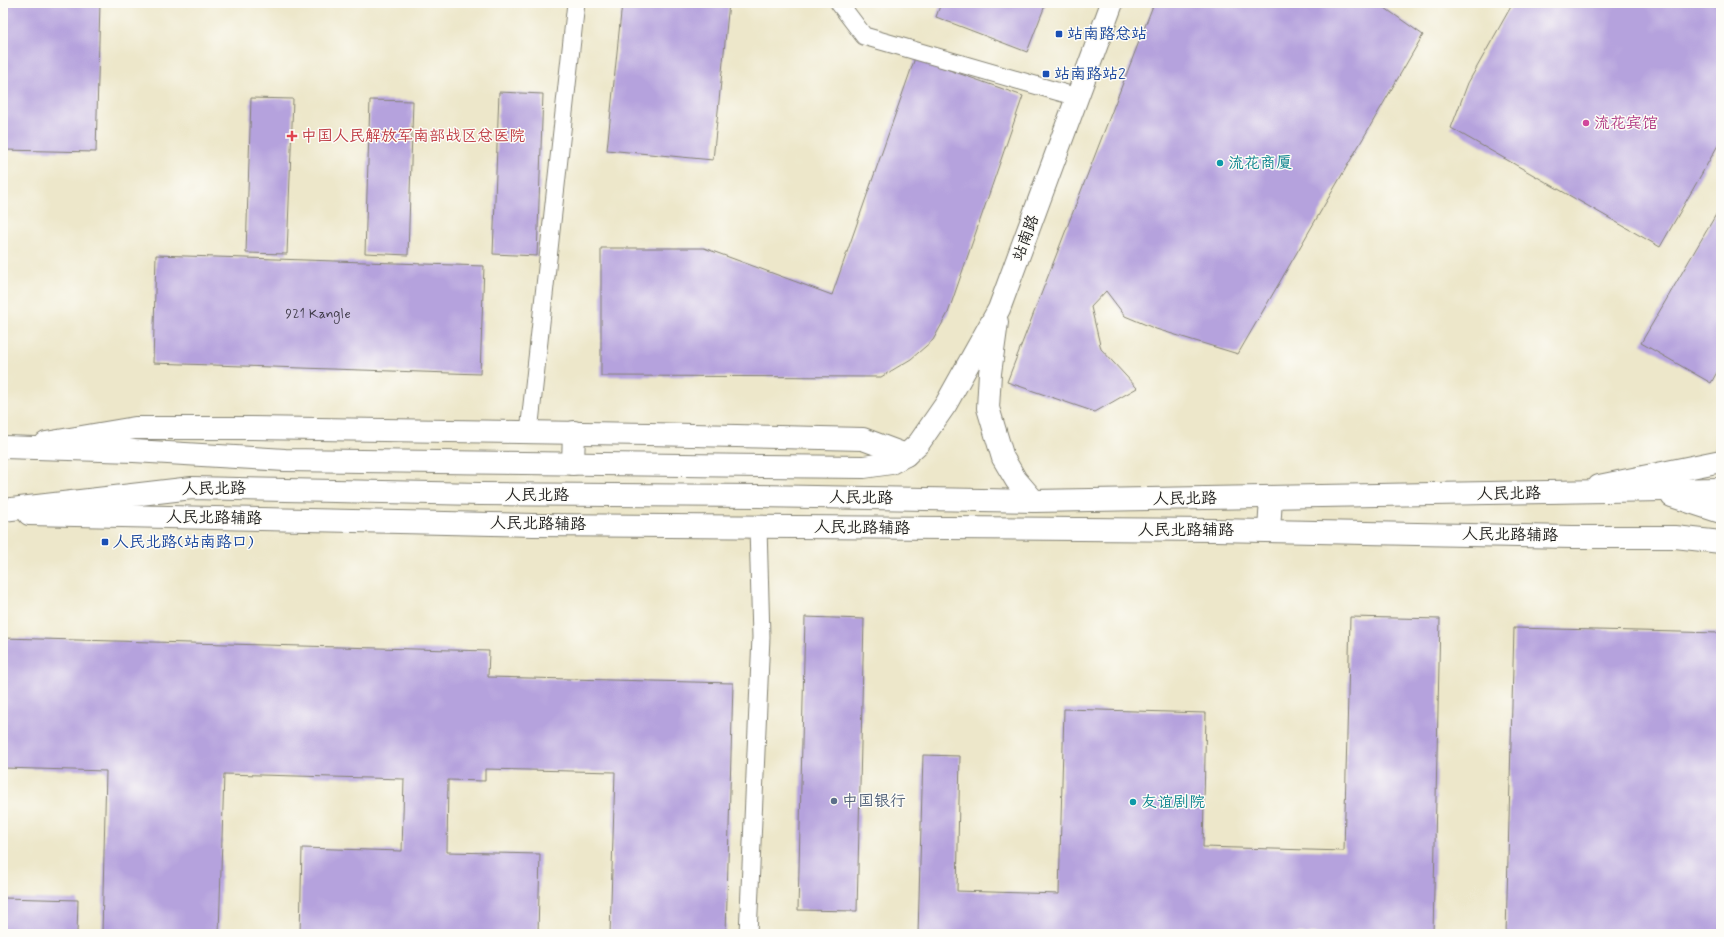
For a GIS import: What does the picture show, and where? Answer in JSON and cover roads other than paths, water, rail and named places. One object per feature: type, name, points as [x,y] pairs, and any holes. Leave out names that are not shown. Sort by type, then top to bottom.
[{"type":"main road","name":"站南路","points":[[906,455],[919,443],[946,404],[999,309],[1112,3]]},
{"type":"main road","points":[[999,309],[990,373],[988,408],[995,436],[1003,458],[1016,480],[1034,501]]},
{"type":"main road","points":[[11,447],[134,428],[252,428],[574,432],[863,439],[906,455]]},
{"type":"main road","points":[[573,464],[574,432]]},
{"type":"main road","name":"人民北路","points":[[11,447],[134,451],[285,460],[864,467],[890,463],[906,455]]},
{"type":"main road","points":[[1568,493],[1721,461]]},
{"type":"main road","name":"人民北路","points":[[3,510],[192,488],[480,494],[759,496],[1034,501],[1721,490]]},
{"type":"main road","points":[[1656,491],[1721,512]]},
{"type":"main road","points":[[758,527],[759,496]]},
{"type":"main road","points":[[1269,531],[1270,498]]},
{"type":"main road","name":"人民北路辅路","points":[[3,514],[526,524],[1269,531],[1675,537],[1721,542]]},
{"type":"lane","points":[[529,432],[576,3]]},
{"type":"lane","points":[[839,3],[864,36],[1077,97]]},
{"type":"lane","points":[[748,934],[760,637],[758,527]]},
{"type":"place","name":"站南路总站","points":[[1059,34]]},
{"type":"place","name":"站南路站2","points":[[1046,74]]},
{"type":"place","name":"流花宾馆","points":[[1586,123]]},
{"type":"place","name":"中国人民解放军南部战区总医院","points":[[292,136]]},
{"type":"place","name":"流花商厦","points":[[1220,163]]},
{"type":"place","name":"人民北路(站南路口)","points":[[105,542]]},
{"type":"place","name":"中国银行","points":[[834,801]]},
{"type":"place","name":"友谊剧院","points":[[1133,802]]}]
